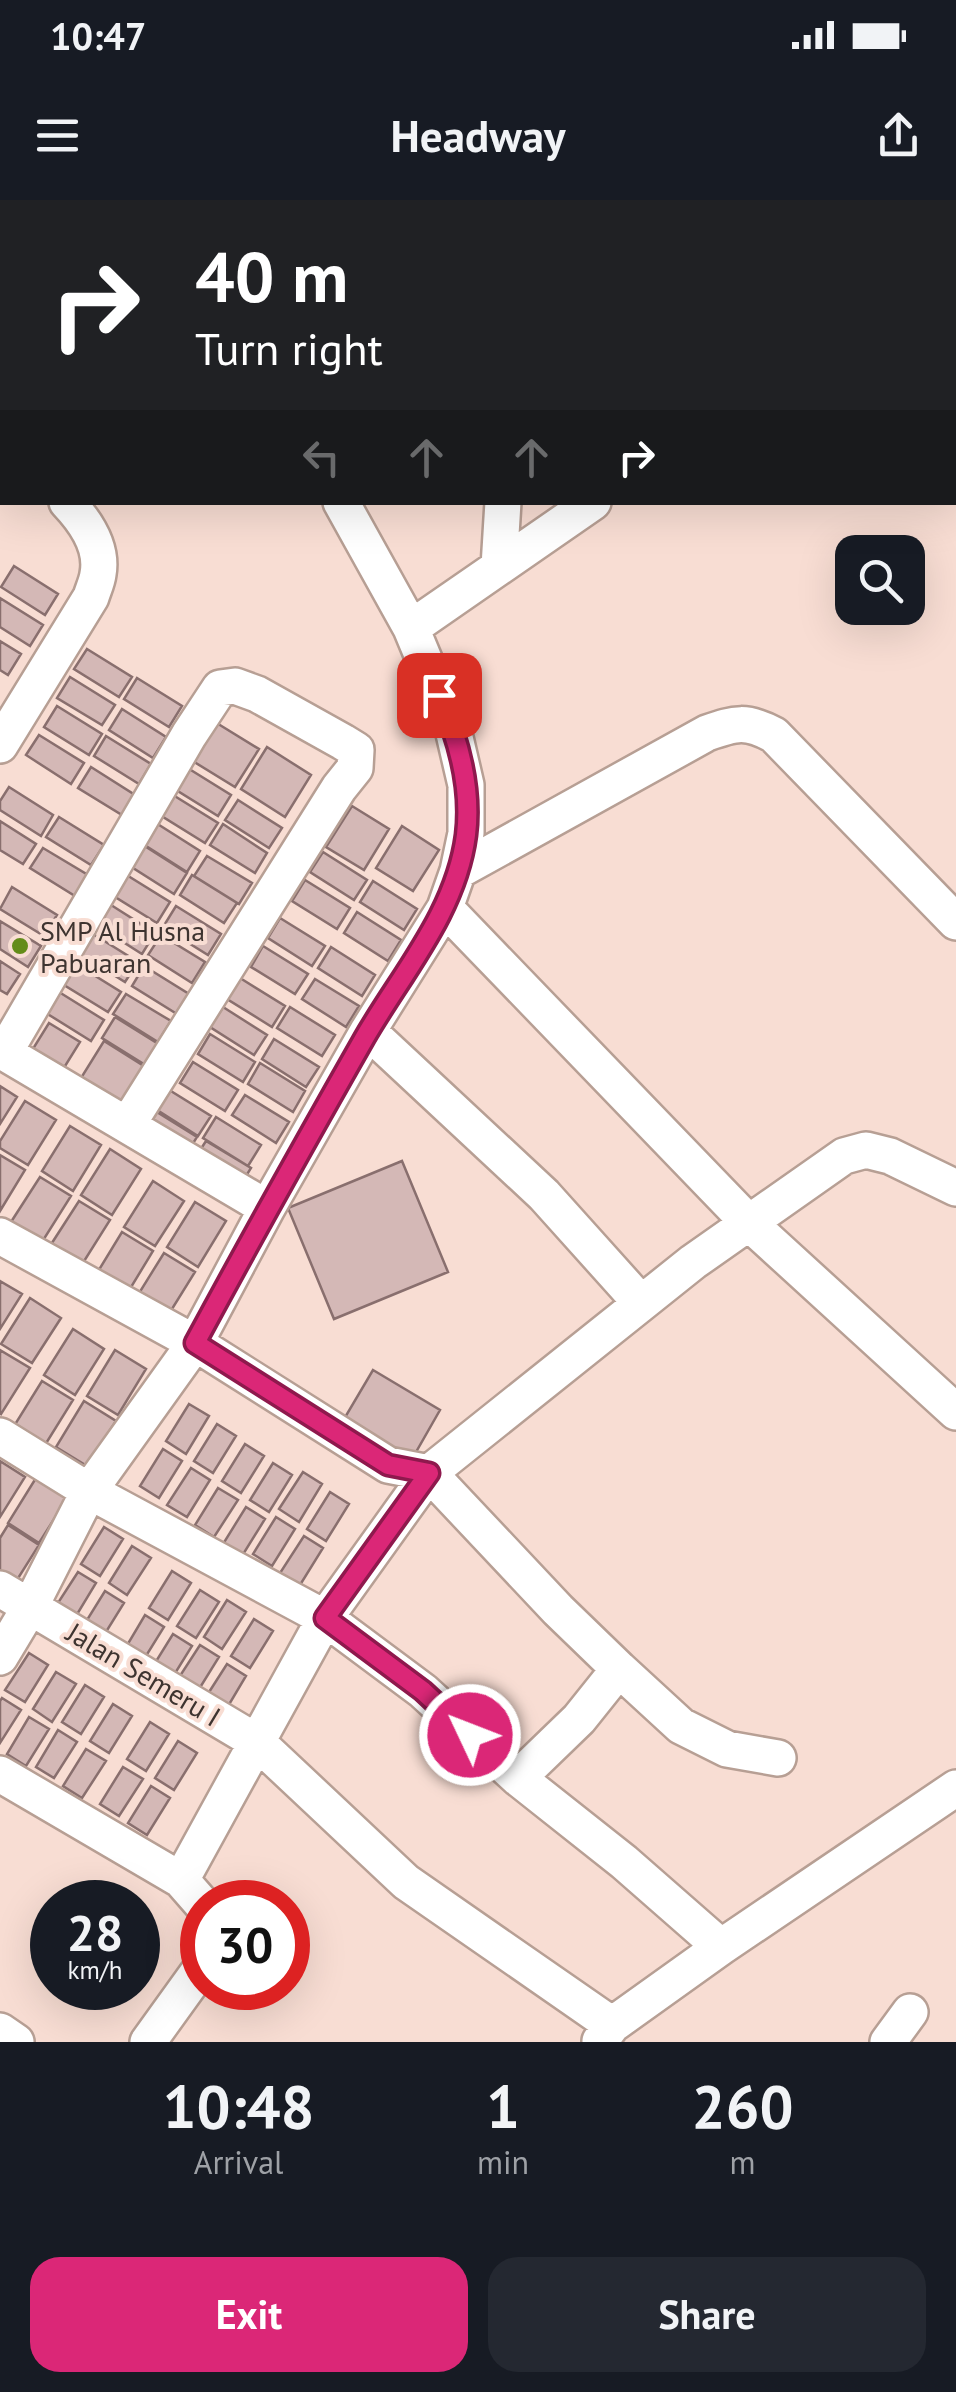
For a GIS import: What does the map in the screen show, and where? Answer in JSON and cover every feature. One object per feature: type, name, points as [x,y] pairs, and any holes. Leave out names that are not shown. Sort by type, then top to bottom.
[{"type":"street","points":[[5,727],[90,597],[98,574],[98,552],[82,518],[70,505]]},
{"type":"street","points":[[0,1656],[15,1598],[195,1343],[368,1032],[445,908],[458,871],[466,834],[466,785],[454,729],[411,628],[344,505]]},
{"type":"street","points":[[500,567],[503,505]]},
{"type":"street","points":[[411,628],[589,505]]},
{"type":"street","points":[[128,1124],[355,768],[356,750],[235,686],[220,688],[189,735],[2,1052],[268,1208]]},
{"type":"street","points":[[458,871],[708,733],[737,723],[756,726],[774,735],[956,922]]},
{"type":"street","points":[[445,908],[748,1222],[956,1412]]},
{"type":"street","points":[[368,1032],[544,1195],[642,1303]]},
{"type":"street","points":[[197,1880],[257,1742],[325,1618],[429,1473],[748,1222],[844,1156],[866,1150],[890,1156],[956,1188]]},
{"type":"street","points":[[0,1236],[195,1343],[388,1465],[429,1473],[558,1610],[681,1726],[727,1748],[778,1758]]},
{"type":"street","points":[[0,1436],[89,1490],[325,1618],[423,1691],[518,1778],[624,1862],[721,1947]]},
{"type":"street","name":"Jalan Semeru I","points":[[15,1598],[257,1742],[406,1882],[606,2033]]},
{"type":"street","points":[[518,1778],[578,1718],[619,1669]]},
{"type":"street","points":[[0,1774],[180,1885]]},
{"type":"street","points":[[606,2033],[721,1947],[956,1788]]},
{"type":"street","points":[[148,2042],[180,1998]]},
{"type":"street","points":[[888,2042],[910,2012]]},
{"type":"street","points":[[0,2031],[16,2042]]},
{"type":"building","points":[[14,566],[58,594],[45,615],[1,587]]},
{"type":"building","points":[[0,598],[43,625],[30,646],[0,627]]},
{"type":"building","points":[[0,641],[21,654],[8,675],[0,670]]},
{"type":"building","points":[[87,649],[132,677],[119,697],[74,669]]},
{"type":"building","points":[[70,677],[115,705],[102,725],[57,698]]},
{"type":"building","points":[[137,678],[182,706],[169,727],[124,699]]},
{"type":"building","points":[[57,706],[102,734],[89,755],[44,727]]},
{"type":"building","points":[[122,709],[166,737],[153,758],[109,730]]},
{"type":"building","points":[[215,722],[259,749],[235,787],[191,760]]},
{"type":"building","points":[[39,735],[84,763],[71,784],[26,755]]},
{"type":"building","points":[[106,736],[151,764],[139,784],[94,756]]},
{"type":"building","points":[[267,747],[311,775],[285,817],[241,789]]},
{"type":"building","points":[[91,767],[135,795],[122,815],[78,788]]},
{"type":"building","points":[[186,767],[231,795],[218,816],[173,788]]},
{"type":"building","points":[[9,787],[53,815],[41,836],[0,810],[0,801]]},
{"type":"building","points":[[173,795],[218,823],[205,843],[160,815]]},
{"type":"building","points":[[238,800],[282,828],[269,848],[225,820]]},
{"type":"building","points":[[352,806],[389,829],[364,870],[326,847]]},
{"type":"building","points":[[59,817],[104,845],[91,865],[46,837]]},
{"type":"building","points":[[0,821],[36,844],[23,864],[0,850]]},
{"type":"building","points":[[156,823],[200,851],[187,872],[143,844]]},
{"type":"building","points":[[223,824],[267,853],[255,873],[210,845]]},
{"type":"building","points":[[402,826],[439,850],[413,891],[376,868]]},
{"type":"building","points":[[143,845],[187,873],[174,894],[130,866]]},
{"type":"building","points":[[43,848],[88,875],[75,896],[30,868]]},
{"type":"building","points":[[323,852],[367,880],[354,900],[310,872]]},
{"type":"building","points":[[207,856],[252,883],[239,904],[194,876]]},
{"type":"building","points":[[125,874],[170,902],[157,923],[112,895]]},
{"type":"building","points":[[192,875],[237,903],[224,923],[180,895]]},
{"type":"building","points":[[305,880],[350,908],[337,929],[292,901]]},
{"type":"building","points":[[373,881],[417,909],[404,930],[360,902]]},
{"type":"building","points":[[12,887],[57,915],[44,936],[0,909]]},
{"type":"building","points":[[111,905],[155,933],[142,954],[98,926]]},
{"type":"building","points":[[176,906],[221,934],[208,955],[163,927]]},
{"type":"building","points":[[357,912],[401,940],[388,961],[344,933]]},
{"type":"building","points":[[280,918],[325,946],[312,966],[268,938]]},
{"type":"building","points":[[0,921],[41,946],[28,967],[0,949]]},
{"type":"building","points":[[93,934],[138,962],[125,982],[80,954]]},
{"type":"building","points":[[161,935],[205,962],[192,983],[148,955]]},
{"type":"building","points":[[263,946],[308,974],[295,994],[251,967]]},
{"type":"building","points":[[331,947],[375,975],[362,996],[318,968]]},
{"type":"building","points":[[0,961],[20,974],[7,994],[0,990]]},
{"type":"building","points":[[76,964],[121,992],[108,1012],[64,985]]},
{"type":"building","points":[[144,966],[189,994],[177,1014],[132,986]]},
{"type":"building","points":[[240,978],[285,1006],[272,1027],[227,999]]},
{"type":"building","points":[[315,979],[359,1006],[346,1027],[302,999]]},
{"type":"building","points":[[59,992],[104,1020],[91,1041],[46,1013]]},
{"type":"building","points":[[126,994],[171,1021],[158,1042],[113,1014]]},
{"type":"building","points":[[223,1007],[267,1035],[254,1055],[210,1027]]},
{"type":"building","points":[[290,1007],[335,1035],[322,1056],[277,1028]]},
{"type":"building","points":[[115,1017],[160,1045],[147,1066],[102,1038]]},
{"type":"building","points":[[49,1023],[80,1042],[57,1079],[26,1060]]},
{"type":"building","points":[[210,1034],[255,1062],[243,1082],[198,1054]]},
{"type":"building","points":[[274,1039],[319,1067],[306,1087],[262,1059]]},
{"type":"building","points":[[104,1041],[147,1068],[120,1113],[76,1086]]},
{"type":"building","points":[[193,1062],[238,1090],[225,1111],[180,1083]]},
{"type":"building","points":[[260,1063],[305,1091],[293,1112],[248,1084]]},
{"type":"building","points":[[0,1086],[17,1097],[0,1124]]},
{"type":"building","points":[[166,1088],[211,1116],[198,1136],[154,1108]]},
{"type":"building","points":[[245,1095],[289,1122],[276,1143],[232,1115]]},
{"type":"building","points":[[25,1101],[56,1120],[28,1165],[0,1148],[0,1141]]},
{"type":"building","points":[[152,1109],[197,1137],[184,1158],[139,1130]]},
{"type":"building","points":[[216,1117],[261,1145],[248,1166],[203,1138]]},
{"type":"building","points":[[70,1126],[101,1145],[73,1191],[42,1171]]},
{"type":"building","points":[[206,1141],[251,1168],[238,1189],[193,1161]]},
{"type":"building","points":[[110,1149],[141,1169],[112,1215],[81,1195]]},
{"type":"building","points":[[0,1155],[25,1170],[0,1211]]},
{"type":"building","points":[[402,1161],[448,1272],[334,1319],[288,1208]]},
{"type":"building","points":[[40,1177],[71,1196],[42,1242],[11,1222]]},
{"type":"building","points":[[153,1181],[184,1201],[155,1246],[124,1227]]},
{"type":"building","points":[[79,1201],[110,1220],[81,1266],[50,1246]]},
{"type":"building","points":[[195,1202],[226,1221],[198,1267],[167,1247]]},
{"type":"building","points":[[122,1232],[153,1251],[125,1297],[94,1278]]},
{"type":"building","points":[[164,1253],[195,1272],[167,1317],[136,1298]]},
{"type":"building","points":[[0,1281],[22,1294],[0,1329]]},
{"type":"building","points":[[30,1298],[61,1318],[32,1363],[1,1344]]},
{"type":"building","points":[[73,1329],[104,1349],[75,1395],[44,1375]]},
{"type":"building","points":[[0,1350],[30,1368],[1,1414],[0,1413]]},
{"type":"building","points":[[115,1350],[146,1369],[118,1415],[87,1396]]},
{"type":"building","points":[[373,1370],[440,1410],[412,1459],[344,1419]]},
{"type":"building","points":[[42,1381],[73,1400],[45,1445],[14,1426]]},
{"type":"building","points":[[84,1401],[116,1421],[87,1466],[56,1447]]},
{"type":"building","points":[[189,1404],[209,1416],[186,1454],[166,1441]]},
{"type":"building","points":[[217,1424],[236,1436],[213,1473],[194,1461]]},
{"type":"building","points":[[245,1444],[264,1456],[241,1493],[222,1481]]},
{"type":"building","points":[[163,1449],[182,1461],[159,1498],[140,1486]]},
{"type":"building","points":[[0,1461],[25,1477],[0,1517]]},
{"type":"building","points":[[273,1463],[292,1475],[269,1512],[250,1500]]},
{"type":"building","points":[[191,1468],[210,1480],[187,1517],[167,1505]]},
{"type":"building","points":[[303,1472],[322,1484],[299,1522],[279,1509]]},
{"type":"building","points":[[36,1478],[68,1497],[39,1543],[8,1523]]},
{"type":"building","points":[[218,1488],[238,1500],[214,1537],[195,1525]]},
{"type":"building","points":[[330,1492],[349,1504],[326,1541],[307,1529]]},
{"type":"building","points":[[246,1507],[265,1519],[242,1556],[223,1544]]},
{"type":"building","points":[[276,1517],[295,1529],[272,1566],[253,1554]]},
{"type":"building","points":[[8,1525],[39,1545],[10,1591],[0,1584],[0,1538]]},
{"type":"building","points":[[104,1527],[123,1539],[100,1576],[81,1564]]},
{"type":"building","points":[[304,1536],[323,1548],[300,1585],[280,1573]]},
{"type":"building","points":[[132,1546],[151,1558],[127,1595],[109,1583]]},
{"type":"building","points":[[172,1571],[191,1583],[168,1620],[149,1608]]},
{"type":"building","points":[[78,1572],[96,1583],[73,1621],[54,1609]]},
{"type":"building","points":[[200,1590],[219,1602],[196,1638],[177,1626]]},
{"type":"building","points":[[105,1591],[124,1603],[101,1640],[82,1628]]},
{"type":"building","points":[[227,1600],[246,1612],[222,1649],[204,1637]]},
{"type":"building","points":[[145,1615],[164,1627],[141,1664],[123,1652]]},
{"type":"building","points":[[254,1619],[273,1631],[250,1668],[231,1656]]},
{"type":"building","points":[[173,1634],[192,1646],[169,1683],[150,1671]]},
{"type":"building","points":[[200,1645],[219,1657],[196,1694],[176,1682]]},
{"type":"building","points":[[29,1653],[48,1665],[25,1702],[5,1690]]},
{"type":"building","points":[[227,1664],[246,1676],[224,1713],[204,1700]]},
{"type":"building","points":[[56,1672],[76,1684],[52,1722],[33,1709]]},
{"type":"building","points":[[85,1685],[104,1697],[81,1734],[62,1722]]},
{"type":"building","points":[[2,1698],[21,1710],[0,1743],[0,1701]]},
{"type":"building","points":[[113,1704],[132,1716],[109,1753],[90,1741]]},
{"type":"building","points":[[29,1717],[49,1729],[26,1766],[7,1754]]},
{"type":"building","points":[[150,1722],[169,1734],[146,1771],[127,1759]]},
{"type":"building","points":[[58,1730],[77,1742],[54,1778],[36,1767]]},
{"type":"building","points":[[178,1741],[197,1753],[174,1790],[155,1778]]},
{"type":"building","points":[[86,1749],[106,1761],[82,1798],[63,1786]]},
{"type":"building","points":[[123,1767],[143,1779],[119,1816],[100,1804]]},
{"type":"building","points":[[151,1786],[170,1798],[147,1835],[128,1823]]},
{"type":"place","name":"SMP Al Husna Pabuaran","points":[[20,946]]},
{"type":"route","points":[[439,695],[454,729],[466,785],[466,834],[445,908],[368,1032],[195,1343],[388,1465],[429,1473],[325,1618],[423,1691],[470,1735]]}]
